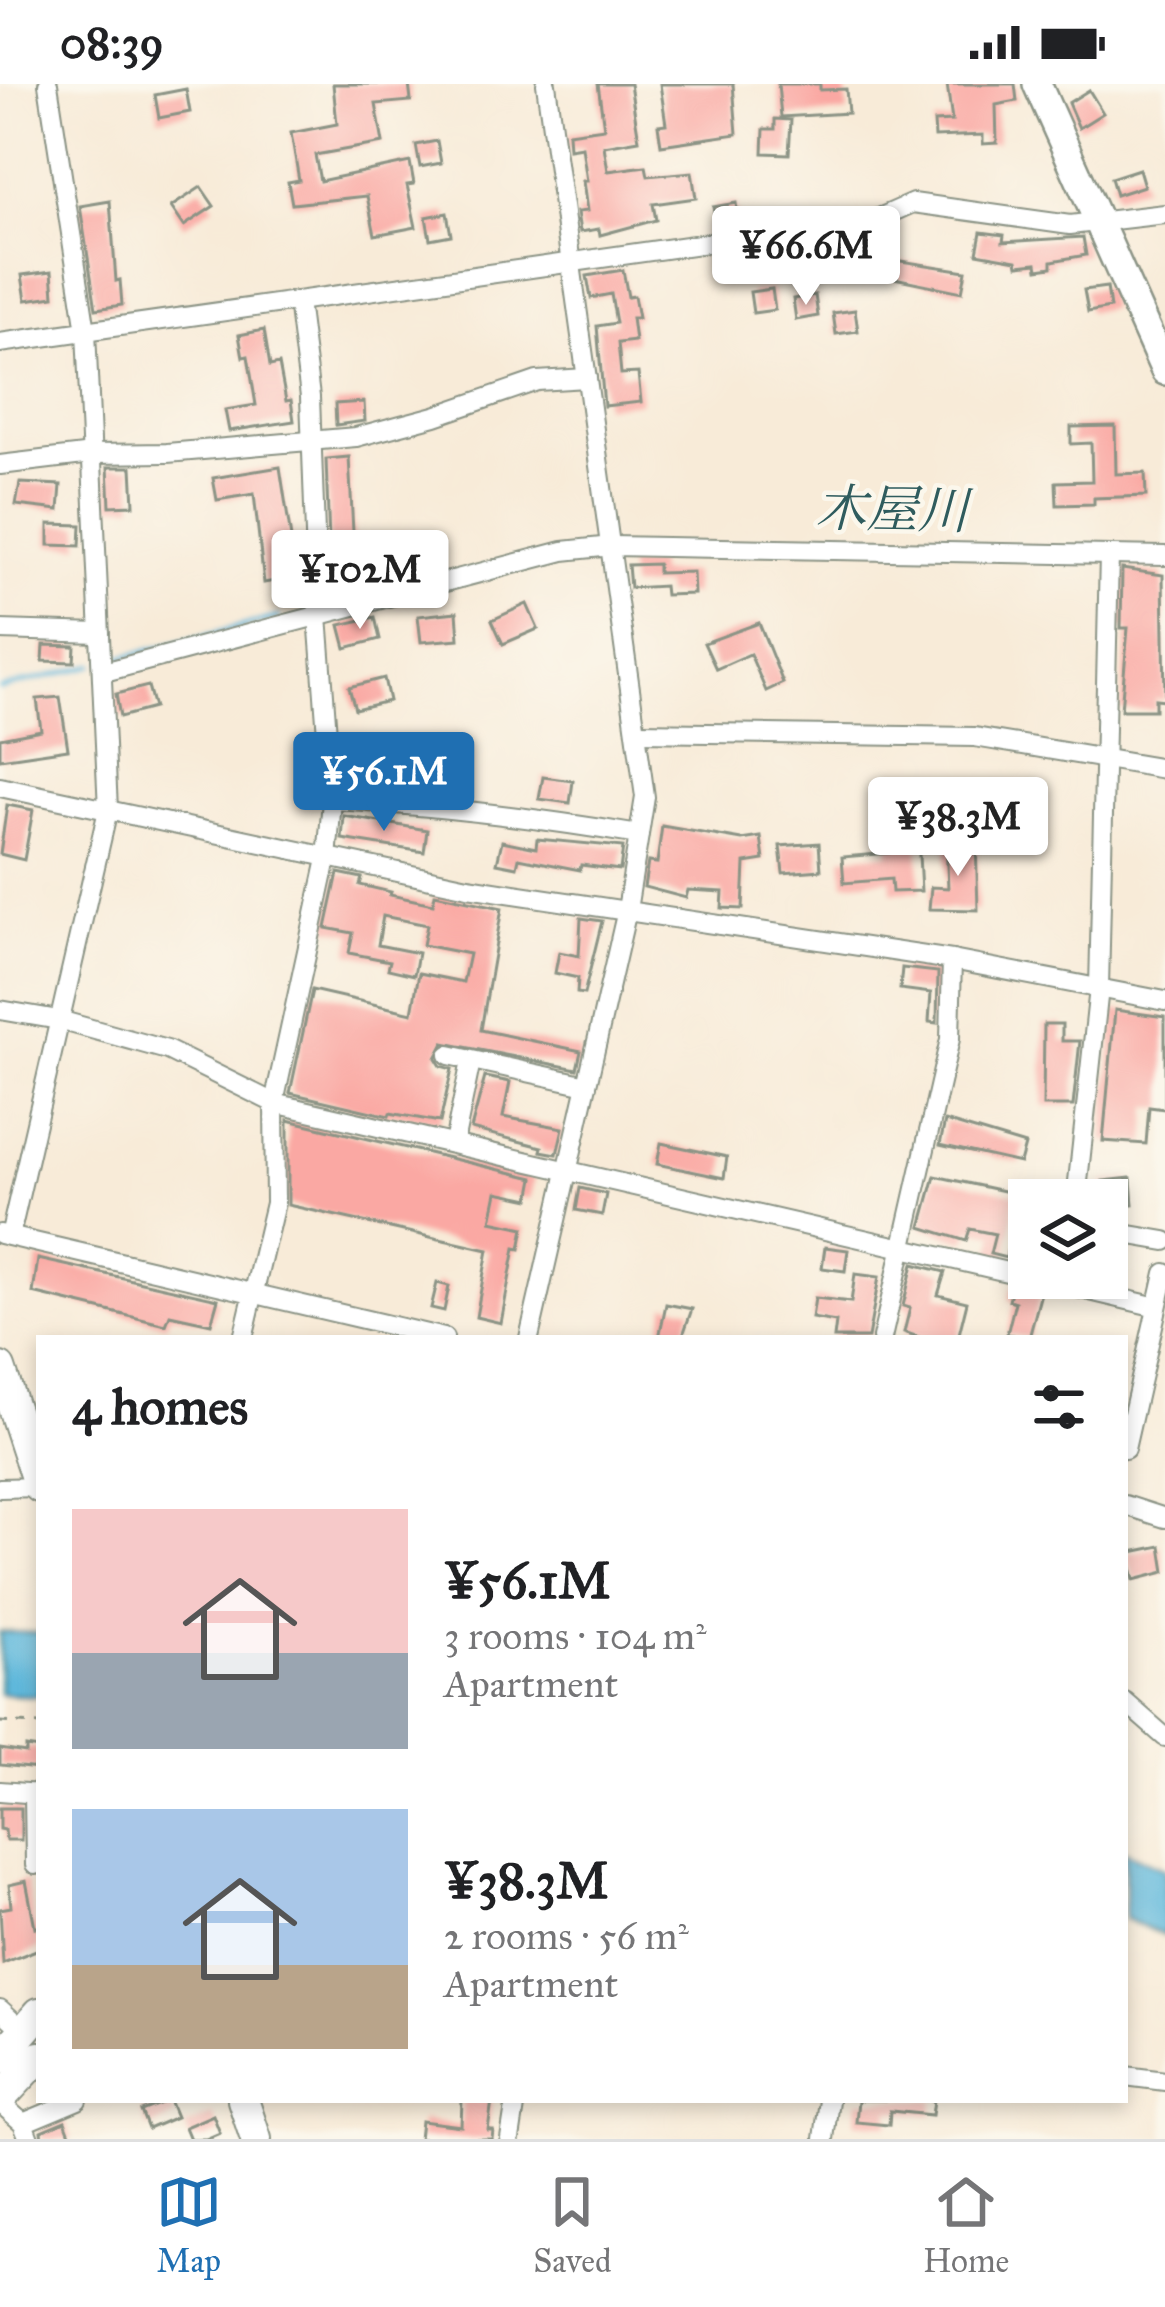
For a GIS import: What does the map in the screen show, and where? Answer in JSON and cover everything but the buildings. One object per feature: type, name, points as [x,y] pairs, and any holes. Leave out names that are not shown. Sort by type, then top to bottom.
[{"type":"main road","points":[[0,1368],[36,1478]]},
{"type":"main road","points":[[0,2058],[21,2018]]},
{"type":"main road","points":[[0,2101],[36,2060]]},
{"type":"main road","points":[[244,2103],[256,2139]]},
{"type":"street","points":[[48,84],[86,331],[108,810],[5,1235],[418,1335]]},
{"type":"street","points":[[530,1335],[627,910],[645,797],[546,84]]},
{"type":"street","points":[[1037,84],[1165,371]]},
{"type":"street","points":[[0,343],[842,224],[879,218],[913,203],[1070,226],[1165,214]]},
{"type":"street","points":[[244,1335],[274,1203],[274,1103],[327,860],[332,800],[318,609],[313,443],[298,301]]},
{"type":"street","points":[[0,465],[92,454],[166,454],[356,437],[537,381],[587,378]]},
{"type":"street","points":[[103,664],[563,551],[612,546],[1165,556]]},
{"type":"street","points":[[1078,1179],[1099,988],[1109,555]]},
{"type":"street","points":[[0,630],[100,632]]},
{"type":"street","points":[[639,732],[975,737],[1165,769]]},
{"type":"street","points":[[0,787],[468,887],[952,960],[1165,1001]]},
{"type":"street","points":[[332,800],[500,813],[639,835]]},
{"type":"street","points":[[883,1335],[950,1039],[952,960]]},
{"type":"street","points":[[0,1010],[59,1020],[167,1050],[274,1103],[1008,1271]]},
{"type":"street","points":[[449,1055],[587,1085]]},
{"type":"street","points":[[454,1143],[471,1061]]},
{"type":"street","points":[[1128,1235],[1165,1241]]},
{"type":"street","points":[[1128,1436],[1165,1274]]},
{"type":"street","points":[[1124,1299],[1157,1307]]},
{"type":"street","points":[[1143,1368],[1165,1373]]},
{"type":"street","points":[[0,1488],[36,1487]]},
{"type":"street","points":[[1128,1506],[1165,1518]]},
{"type":"street","points":[[1128,1705],[1165,1737]]},
{"type":"street","points":[[0,1791],[36,1794]]},
{"type":"street","points":[[35,1865],[36,1830]]},
{"type":"street","points":[[1128,2076],[1165,2081]]},
{"type":"street","points":[[0,2101],[26,2131],[73,2103]]},
{"type":"street","points":[[510,2139],[516,2103]]},
{"type":"street","points":[[824,2139],[829,2103]]},
{"type":"path","points":[[0,1722],[36,1724]]},
{"type":"water","points":[[0,1632],[36,1633],[36,1696],[0,1694]]},
{"type":"water","points":[[1128,1852],[1165,1869],[1165,1936],[1128,1920]]},
{"type":"waterway","name":"木屋川","points":[[104,662],[279,617]]},
{"type":"waterway","name":"木屋川","points":[[0,689],[93,665]]}]
